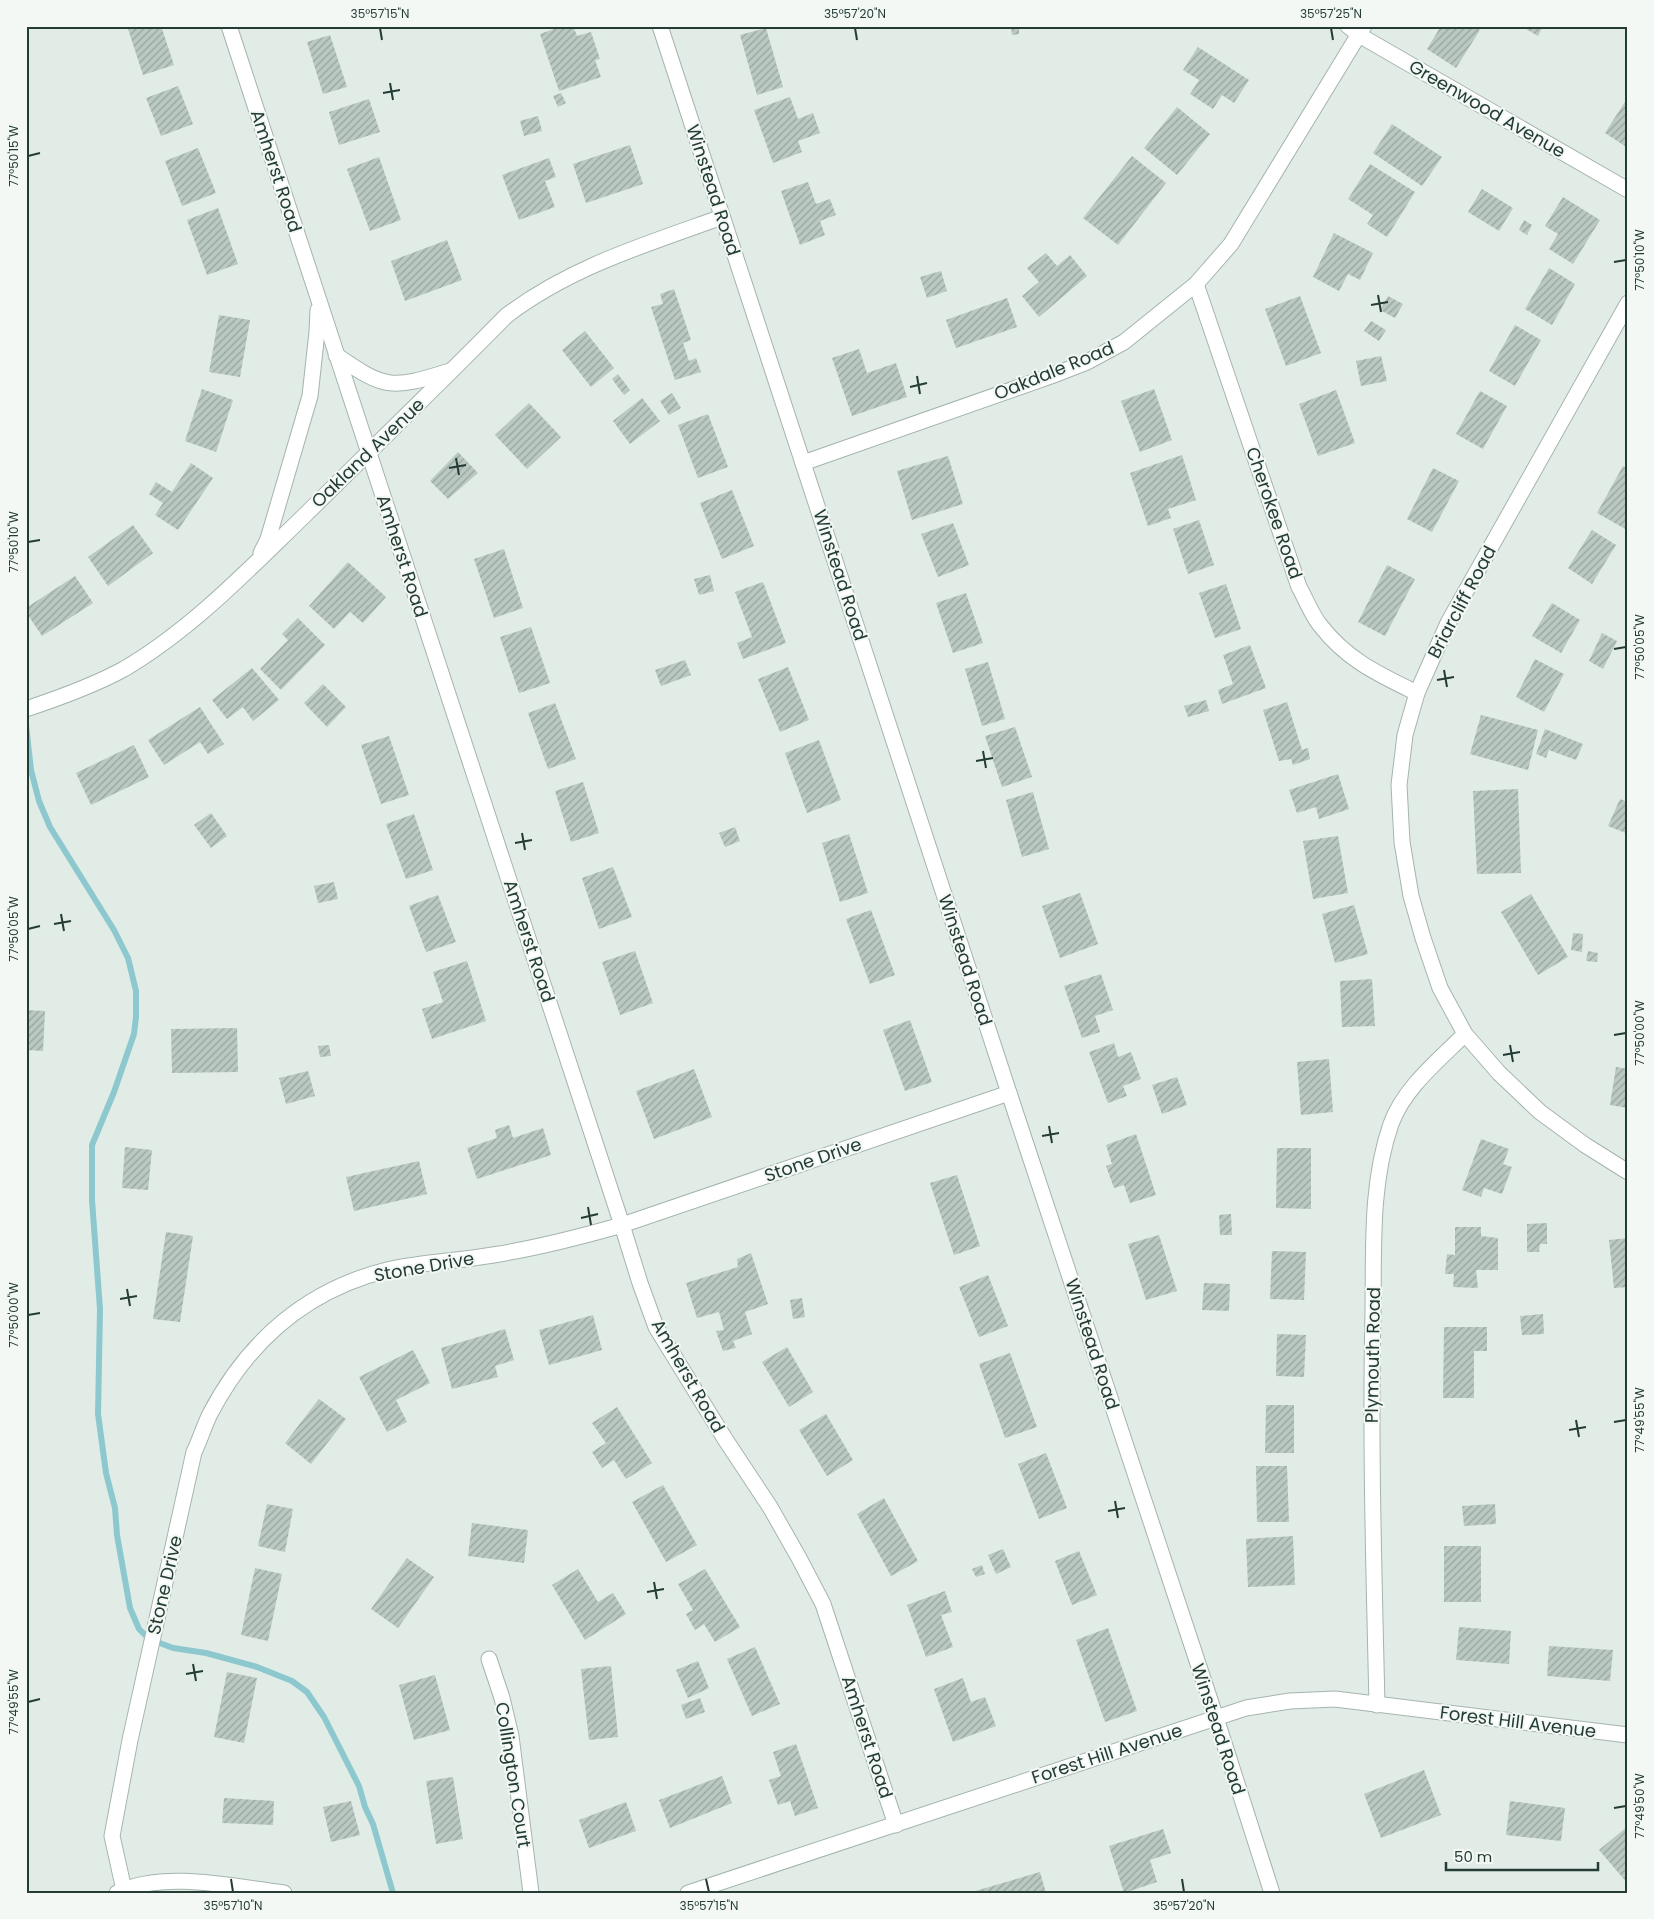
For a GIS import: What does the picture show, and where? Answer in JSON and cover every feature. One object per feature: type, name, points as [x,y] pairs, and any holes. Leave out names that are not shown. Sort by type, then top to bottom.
[{"type":"street","name":"Amherst Road","points":[[229,26],[656,1327],[725,1439],[770,1506],[823,1604],[896,1825]]},
{"type":"street","name":"Winstead Road","points":[[660,26],[1272,1893]]},
{"type":"street","name":"Greenwood Avenue","points":[[1357,29],[1628,190]]},
{"type":"street","name":"Oakdale Road","points":[[803,463],[1042,380],[1087,362],[1124,342],[1196,284],[1231,244],[1357,29]]},
{"type":"street","name":"Oakland Avenue","points":[[26,709],[71,694],[123,669],[161,644],[196,617],[257,562],[506,316],[532,297],[598,262],[722,217]]},
{"type":"street","name":"Cherokee Road","points":[[1196,284],[1299,587],[1318,623],[1344,652],[1381,676],[1417,693]]},
{"type":"street","points":[[257,562],[268,539],[310,396],[317,332],[318,298]]},
{"type":"street","name":"Briarcliff Road","points":[[1628,303],[1448,623],[1417,693],[1405,735],[1399,785],[1402,842],[1411,896],[1422,938],[1440,988],[1465,1034],[1499,1073],[1540,1112],[1585,1145],[1628,1172]]},
{"type":"street","points":[[336,355],[368,376],[383,383],[399,384],[422,380],[453,369]]},
{"type":"street","name":"Plymouth Road","points":[[1377,1705],[1372,1511],[1372,1354],[1375,1217],[1380,1162],[1392,1123],[1410,1091],[1465,1034]]},
{"type":"street","name":"Stone Drive","points":[[120,1891],[112,1836],[130,1740],[194,1452],[209,1415],[228,1383],[249,1354],[271,1331],[300,1309],[344,1284],[388,1270],[492,1255],[581,1237],[1009,1093]]},
{"type":"street","name":"Collington Court","points":[[489,1659],[502,1698],[511,1736],[531,1893]]},
{"type":"street","name":"Forest Hill Avenue","points":[[688,1893],[1246,1708],[1290,1702],[1335,1699],[1628,1734]]},
{"type":"street","points":[[120,1891],[154,1882],[186,1881],[284,1893]]},
{"type":"building","points":[[127,26],[161,26],[174,65],[143,75]]},
{"type":"building","points":[[563,26],[573,26],[577,36],[591,32],[600,59],[595,60],[601,77],[559,91],[540,34]]},
{"type":"building","points":[[1011,26],[1019,26],[1019,34],[1012,35]]},
{"type":"building","points":[[1441,26],[1474,26],[1480,30],[1456,68],[1427,49]]},
{"type":"building","points":[[1521,26],[1543,26],[1538,36]]},
{"type":"building","points":[[766,28],[783,87],[757,95],[740,35]]},
{"type":"building","points":[[330,35],[347,87],[323,94],[307,42]]},
{"type":"building","points":[[1198,47],[1249,80],[1234,103],[1222,95],[1213,109],[1190,94],[1199,80],[1183,70]]},
{"type":"building","points":[[178,86],[193,124],[161,136],[146,98]]},
{"type":"building","points":[[561,93],[566,103],[558,107],[553,96]]},
{"type":"building","points":[[790,97],[798,119],[813,113],[820,133],[798,141],[802,152],[773,163],[754,110]]},
{"type":"building","points":[[1628,97],[1628,148],[1605,133]]},
{"type":"building","points":[[369,99],[380,132],[339,145],[329,112]]},
{"type":"building","points":[[1177,107],[1210,134],[1177,175],[1144,148]]},
{"type":"building","points":[[538,116],[542,131],[524,136],[520,121]]},
{"type":"building","points":[[1392,124],[1442,157],[1422,186],[1373,153]]},
{"type":"building","points":[[630,145],[643,184],[586,203],[573,164]]},
{"type":"building","points":[[198,148],[216,193],[182,206],[165,161]]},
{"type":"building","points":[[1132,156],[1166,183],[1118,245],[1083,218]]},
{"type":"building","points":[[379,157],[401,220],[370,231],[347,169]]},
{"type":"building","points":[[549,158],[556,177],[545,181],[555,207],[519,220],[502,175]]},
{"type":"building","points":[[1370,164],[1415,192],[1387,237],[1367,224],[1373,215],[1348,199]]},
{"type":"building","points":[[808,182],[816,204],[830,199],[836,215],[820,221],[825,235],[800,245],[781,191]]},
{"type":"building","points":[[1482,189],[1513,208],[1499,231],[1468,212]]},
{"type":"building","points":[[1563,197],[1600,220],[1573,264],[1549,249],[1558,234],[1545,226]]},
{"type":"building","points":[[218,208],[238,264],[207,275],[187,220]]},
{"type":"building","points":[[1524,220],[1532,225],[1527,235],[1519,230]]},
{"type":"building","points":[[1334,233],[1373,253],[1360,280],[1348,274],[1339,291],[1313,277]]},
{"type":"building","points":[[447,240],[462,280],[405,301],[391,261]]},
{"type":"building","points":[[1046,253],[1057,266],[1070,255],[1087,276],[1039,317],[1022,296],[1039,282],[1027,268]]},
{"type":"building","points":[[1549,268],[1575,284],[1552,325],[1525,309]]},
{"type":"building","points":[[941,271],[947,291],[927,298],[920,277]]},
{"type":"building","points":[[674,289],[691,340],[683,343],[689,361],[696,358],[701,372],[675,380],[651,307],[663,304],[660,294]]},
{"type":"building","points":[[1300,296],[1321,353],[1286,366],[1265,309]]},
{"type":"building","points":[[1388,296],[1403,304],[1395,318],[1380,310]]},
{"type":"building","points":[[1007,298],[1017,327],[956,348],[946,320]]},
{"type":"building","points":[[219,315],[250,320],[240,377],[209,372]]},
{"type":"building","points":[[1371,321],[1386,330],[1379,341],[1364,331]]},
{"type":"building","points":[[1515,325],[1541,340],[1515,386],[1489,371]]},
{"type":"building","points":[[585,331],[614,368],[591,387],[562,350]]},
{"type":"building","points":[[859,349],[867,373],[896,363],[907,397],[852,416],[832,358]]},
{"type":"building","points":[[1381,356],[1387,381],[1361,386],[1356,361]]},
{"type":"building","points":[[618,374],[630,390],[624,395],[612,379]]},
{"type":"building","points":[[202,389],[233,400],[216,452],[185,441]]},
{"type":"building","points":[[1154,389],[1172,440],[1140,452],[1121,401]]},
{"type":"building","points":[[1336,390],[1355,443],[1318,456],[1299,404]]},
{"type":"building","points":[[1480,391],[1507,406],[1483,449],[1456,434]]},
{"type":"building","points":[[672,393],[681,408],[669,415],[660,401]]},
{"type":"building","points":[[642,398],[660,421],[630,444],[613,421]]},
{"type":"building","points":[[529,403],[561,437],[527,469],[495,435]]},
{"type":"building","points":[[708,414],[728,467],[698,478],[678,425]]},
{"type":"building","points":[[458,452],[478,473],[448,499],[430,481]]},
{"type":"building","points":[[1182,455],[1196,500],[1168,509],[1171,518],[1148,526],[1130,473]]},
{"type":"building","points":[[948,456],[963,504],[912,520],[897,471]]},
{"type":"building","points":[[191,463],[213,478],[178,530],[155,515],[163,503],[149,494],[156,482],[172,492]]},
{"type":"building","points":[[1623,466],[1628,469],[1627,530],[1597,513]]},
{"type":"building","points":[[1433,468],[1459,481],[1432,532],[1407,519]]},
{"type":"building","points":[[732,490],[754,546],[722,559],[700,503]]},
{"type":"building","points":[[1199,520],[1214,565],[1188,574],[1173,529]]},
{"type":"building","points":[[953,523],[969,565],[938,577],[921,534]]},
{"type":"building","points":[[133,525],[153,553],[108,586],[88,557]]},
{"type":"building","points":[[1592,530],[1616,545],[1592,584],[1568,568]]},
{"type":"building","points":[[504,549],[523,608],[494,618],[474,559]]},
{"type":"building","points":[[348,562],[386,597],[363,623],[350,612],[334,629],[309,606]]},
{"type":"building","points":[[1387,565],[1415,579],[1385,636],[1358,622]]},
{"type":"building","points":[[710,575],[714,591],[699,595],[694,579]]},
{"type":"building","points":[[75,576],[93,603],[42,636],[26,612],[26,608]]},
{"type":"building","points":[[763,582],[786,643],[743,659],[737,643],[752,637],[735,592]]},
{"type":"building","points":[[1226,584],[1241,629],[1215,638],[1199,593]]},
{"type":"building","points":[[966,593],[983,643],[953,653],[936,603]]},
{"type":"building","points":[[1552,603],[1580,620],[1561,653],[1532,636]]},
{"type":"building","points":[[298,618],[325,645],[281,690],[260,669],[288,640],[282,634]]},
{"type":"building","points":[[531,627],[550,683],[519,693],[500,637]]},
{"type":"building","points":[[1602,633],[1617,641],[1603,669],[1589,661]]},
{"type":"building","points":[[1250,645],[1266,688],[1222,704],[1218,690],[1233,684],[1223,655]]},
{"type":"building","points":[[1535,659],[1564,674],[1544,712],[1516,697]]},
{"type":"building","points":[[685,660],[691,675],[661,686],[655,670]]},
{"type":"building","points":[[988,662],[1005,719],[982,726],[965,669]]},
{"type":"building","points":[[788,667],[809,720],[780,732],[758,679]]},
{"type":"building","points":[[252,668],[279,700],[253,721],[243,707],[227,719],[212,700]]},
{"type":"building","points":[[323,684],[346,707],[327,727],[304,703]]},
{"type":"building","points":[[1206,700],[1209,711],[1188,717],[1184,706]]},
{"type":"building","points":[[1287,702],[1302,750],[1308,748],[1310,759],[1293,765],[1291,759],[1279,761],[1263,710]]},
{"type":"building","points":[[555,703],[576,759],[548,769],[528,713]]},
{"type":"building","points":[[200,707],[224,744],[208,754],[200,742],[164,765],[148,740]]},
{"type":"building","points":[[1481,715],[1538,730],[1528,770],[1470,754]]},
{"type":"building","points":[[1015,727],[1032,777],[1002,787],[985,736]]},
{"type":"building","points":[[1545,729],[1583,744],[1576,760],[1549,750],[1546,758],[1536,754]]},
{"type":"building","points":[[389,736],[409,795],[381,804],[361,745]]},
{"type":"building","points":[[819,740],[841,800],[807,813],[785,753]]},
{"type":"building","points":[[134,745],[149,777],[91,805],[76,773]]},
{"type":"building","points":[[1338,774],[1349,809],[1319,819],[1316,807],[1297,813],[1289,790]]},
{"type":"building","points":[[583,782],[599,833],[571,842],[555,791]]},
{"type":"building","points":[[1518,789],[1521,873],[1477,874],[1473,791]]},
{"type":"building","points":[[1033,792],[1049,849],[1022,857],[1006,800]]},
{"type":"building","points":[[1620,799],[1628,802],[1628,834],[1608,826]]},
{"type":"building","points":[[211,813],[227,836],[211,848],[194,825]]},
{"type":"building","points":[[414,814],[433,870],[406,879],[386,824]]},
{"type":"building","points":[[735,827],[740,841],[725,847],[719,833]]},
{"type":"building","points":[[849,834],[868,893],[840,902],[822,843]]},
{"type":"building","points":[[1338,836],[1348,893],[1313,899],[1303,841]]},
{"type":"building","points":[[613,867],[632,917],[599,929],[582,878]]},
{"type":"building","points":[[334,882],[338,899],[318,903],[314,886]]},
{"type":"building","points":[[1080,893],[1098,944],[1060,958],[1042,906]]},
{"type":"building","points":[[1531,894],[1568,957],[1538,975],[1501,912]]},
{"type":"building","points":[[438,895],[456,942],[426,952],[409,906]]},
{"type":"building","points":[[1354,905],[1368,954],[1335,963],[1322,914]]},
{"type":"building","points":[[871,910],[895,975],[870,984],[846,919]]},
{"type":"building","points":[[1573,933],[1583,934],[1582,952],[1571,950]]},
{"type":"building","points":[[635,951],[653,1003],[620,1015],[602,962]]},
{"type":"building","points":[[1588,951],[1598,953],[1597,962],[1586,961]]},
{"type":"building","points":[[467,961],[486,1021],[432,1039],[422,1009],[443,1002],[433,972]]},
{"type":"building","points":[[1101,974],[1113,1010],[1095,1016],[1100,1032],[1082,1038],[1064,986]]},
{"type":"building","points":[[1372,979],[1375,1026],[1342,1027],[1340,981]]},
{"type":"building","points":[[26,1010],[45,1011],[43,1051],[26,1050]]},
{"type":"building","points":[[910,1020],[932,1082],[905,1091],[883,1030]]},
{"type":"building","points":[[237,1028],[238,1072],[172,1073],[171,1029]]},
{"type":"building","points":[[1114,1043],[1118,1057],[1131,1052],[1141,1079],[1123,1086],[1127,1096],[1108,1103],[1089,1052]]},
{"type":"building","points":[[329,1045],[331,1056],[320,1057],[318,1046]]},
{"type":"building","points":[[1329,1059],[1333,1112],[1301,1115],[1297,1062]]},
{"type":"building","points":[[1616,1067],[1628,1069],[1628,1108],[1610,1105]]},
{"type":"building","points":[[694,1069],[712,1117],[654,1139],[636,1091]]},
{"type":"building","points":[[308,1071],[315,1096],[286,1104],[279,1078]]},
{"type":"building","points":[[1177,1077],[1187,1105],[1162,1114],[1152,1085]]},
{"type":"building","points":[[509,1125],[513,1138],[543,1128],[551,1155],[477,1179],[467,1148],[497,1138],[495,1130]]},
{"type":"building","points":[[1136,1134],[1156,1195],[1130,1203],[1124,1185],[1114,1188],[1106,1166],[1112,1164],[1106,1145]]},
{"type":"building","points":[[1481,1139],[1509,1149],[1503,1164],[1512,1167],[1502,1194],[1484,1188],[1481,1197],[1462,1190]]},
{"type":"building","points":[[125,1147],[152,1150],[148,1190],[122,1188]]},
{"type":"building","points":[[1277,1148],[1311,1148],[1311,1209],[1276,1208]]},
{"type":"building","points":[[419,1161],[427,1194],[354,1211],[346,1177]]},
{"type":"building","points":[[957,1175],[980,1246],[954,1255],[930,1183]]},
{"type":"building","points":[[1231,1214],[1232,1235],[1220,1235],[1219,1215]]},
{"type":"building","points":[[1547,1223],[1547,1244],[1540,1244],[1539,1252],[1527,1252],[1527,1224]]},
{"type":"building","points":[[1455,1227],[1481,1227],[1481,1236],[1498,1238],[1498,1270],[1476,1270],[1478,1288],[1453,1287],[1454,1274],[1445,1274],[1447,1254],[1455,1255]]},
{"type":"building","points":[[166,1232],[193,1236],[180,1322],[153,1319]]},
{"type":"building","points":[[1159,1235],[1177,1291],[1146,1300],[1128,1244]]},
{"type":"building","points":[[1628,1238],[1628,1287],[1614,1288],[1609,1240]]},
{"type":"building","points":[[1272,1251],[1306,1252],[1304,1300],[1270,1299]]},
{"type":"building","points":[[751,1253],[768,1304],[745,1312],[752,1334],[733,1341],[736,1348],[723,1351],[716,1331],[724,1330],[719,1312],[697,1318],[686,1283],[738,1267],[737,1259]]},
{"type":"building","points":[[988,1275],[1008,1326],[979,1337],[959,1287]]},
{"type":"building","points":[[1204,1283],[1230,1284],[1229,1311],[1202,1310]]},
{"type":"building","points":[[802,1298],[805,1317],[793,1319],[790,1300]]},
{"type":"building","points":[[1543,1314],[1544,1334],[1522,1335],[1520,1316]]},
{"type":"building","points":[[593,1315],[602,1350],[549,1365],[539,1330]]},
{"type":"building","points":[[1444,1327],[1487,1327],[1487,1351],[1474,1351],[1474,1398],[1443,1398]]},
{"type":"building","points":[[505,1329],[514,1360],[495,1366],[498,1377],[452,1389],[441,1348]]},
{"type":"building","points":[[1277,1334],[1306,1335],[1304,1377],[1276,1376]]},
{"type":"building","points":[[787,1347],[813,1392],[789,1407],[762,1362]]},
{"type":"building","points":[[413,1350],[430,1383],[396,1400],[407,1422],[387,1432],[359,1377]]},
{"type":"building","points":[[1010,1353],[1037,1427],[1005,1438],[979,1364]]},
{"type":"building","points":[[319,1399],[346,1419],[311,1464],[285,1443]]},
{"type":"building","points":[[1266,1405],[1294,1405],[1294,1453],[1265,1453]]},
{"type":"building","points":[[617,1407],[652,1463],[626,1479],[614,1460],[602,1468],[592,1452],[606,1443],[592,1423]]},
{"type":"building","points":[[826,1414],[853,1460],[827,1476],[799,1430]]},
{"type":"building","points":[[1046,1453],[1067,1508],[1039,1519],[1018,1464]]},
{"type":"building","points":[[1256,1466],[1287,1466],[1289,1522],[1257,1522]]},
{"type":"building","points":[[663,1485],[697,1545],[666,1562],[632,1502]]},
{"type":"building","points":[[884,1498],[918,1561],[891,1576],[857,1514]]},
{"type":"building","points":[[267,1504],[293,1509],[285,1552],[258,1546]]},
{"type":"building","points":[[1495,1504],[1496,1524],[1464,1526],[1462,1506]]},
{"type":"building","points":[[472,1523],[528,1530],[524,1563],[468,1556]]},
{"type":"building","points":[[1293,1536],[1295,1585],[1248,1587],[1246,1539]]},
{"type":"building","points":[[1444,1546],[1481,1546],[1481,1602],[1444,1602]]},
{"type":"building","points":[[1003,1549],[1011,1567],[996,1574],[988,1555]]},
{"type":"building","points":[[1079,1551],[1097,1595],[1072,1605],[1055,1561]]},
{"type":"building","points":[[407,1558],[434,1577],[398,1628],[371,1609]]},
{"type":"building","points":[[982,1565],[985,1574],[976,1577],[972,1569]]},
{"type":"building","points":[[255,1568],[282,1574],[268,1641],[241,1635]]},
{"type":"building","points":[[578,1569],[598,1602],[613,1593],[626,1614],[585,1640],[552,1585]]},
{"type":"building","points":[[705,1569],[740,1627],[715,1642],[704,1624],[695,1630],[686,1614],[693,1610],[678,1584]]},
{"type":"building","points":[[945,1591],[952,1612],[941,1615],[953,1647],[926,1657],[907,1605]]},
{"type":"building","points":[[1459,1627],[1511,1631],[1509,1664],[1456,1660]]},
{"type":"building","points":[[1108,1628],[1137,1711],[1105,1722],[1076,1640]]},
{"type":"building","points":[[1549,1646],[1613,1650],[1610,1681],[1547,1676]]},
{"type":"building","points":[[755,1647],[780,1704],[752,1716],[727,1659]]},
{"type":"building","points":[[698,1661],[709,1688],[688,1698],[676,1670]]},
{"type":"building","points":[[611,1666],[618,1737],[589,1740],[581,1669]]},
{"type":"building","points":[[227,1672],[257,1678],[244,1743],[214,1737]]},
{"type":"building","points":[[435,1675],[450,1730],[414,1740],[399,1685]]},
{"type":"building","points":[[963,1678],[971,1702],[985,1697],[996,1726],[953,1742],[934,1689]]},
{"type":"building","points":[[700,1698],[705,1712],[686,1719],[681,1705]]},
{"type":"building","points":[[796,1744],[818,1808],[795,1816],[790,1801],[778,1805],[769,1780],[781,1776],[773,1752]]},
{"type":"building","points":[[1424,1770],[1441,1815],[1381,1838],[1364,1794]]},
{"type":"building","points":[[722,1776],[732,1803],[670,1828],[659,1800]]},
{"type":"building","points":[[453,1777],[463,1839],[436,1844],[426,1781]]},
{"type":"building","points":[[224,1798],[274,1801],[273,1825],[222,1823]]},
{"type":"building","points":[[351,1801],[360,1835],[331,1842],[323,1807]]},
{"type":"building","points":[[1510,1801],[1565,1808],[1561,1841],[1506,1835]]},
{"type":"building","points":[[626,1802],[636,1831],[589,1848],[579,1820]]},
{"type":"building","points":[[1628,1826],[1628,1884],[1599,1850]]},
{"type":"building","points":[[1163,1829],[1171,1853],[1150,1860],[1157,1882],[1124,1893],[1109,1846]]},
{"type":"building","points":[[1040,1872],[1046,1893],[972,1892]]},
{"type":"waterway","points":[[26,725],[31,770],[39,801],[50,827],[114,930],[128,958],[136,991],[134,1034],[114,1092],[92,1145],[92,1200],[100,1309],[98,1414],[106,1473],[115,1508],[117,1535],[130,1608],[139,1629],[149,1639],[173,1648],[206,1653],[257,1667],[292,1681],[307,1692],[324,1717],[359,1786],[365,1807],[373,1824],[393,1893]]}]
